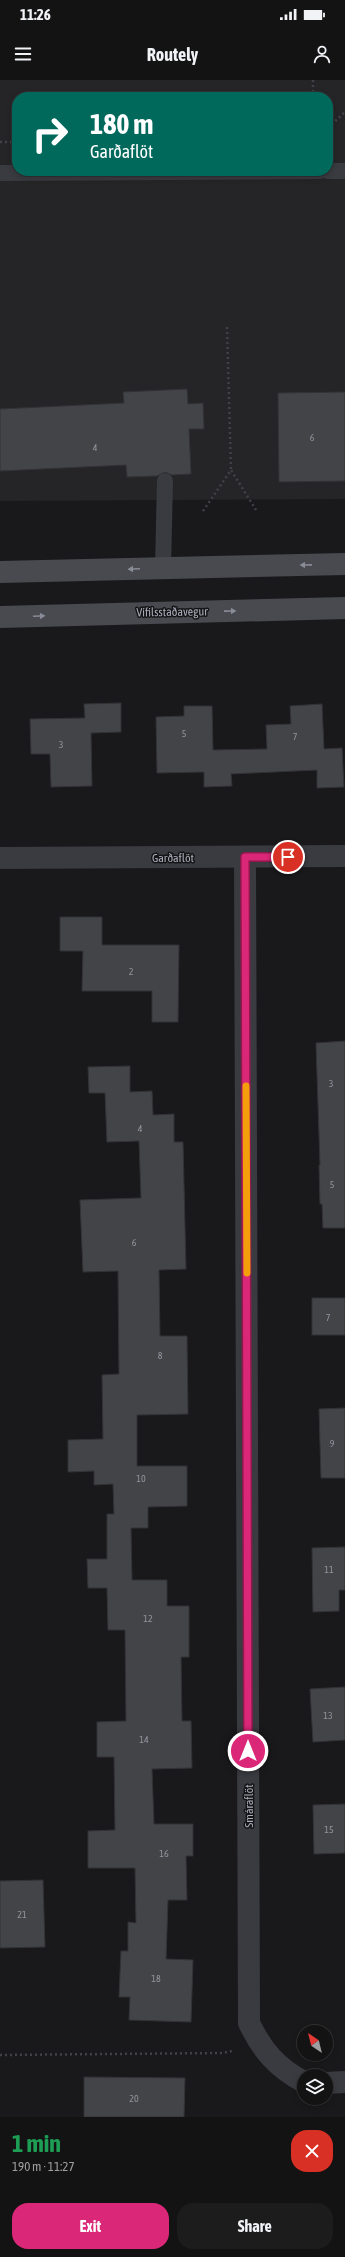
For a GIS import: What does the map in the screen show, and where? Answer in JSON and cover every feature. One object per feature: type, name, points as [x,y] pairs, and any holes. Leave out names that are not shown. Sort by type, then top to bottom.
[{"type":"main road","points":[[3,571],[345,564]]},
{"type":"main road","name":"Vífilsstaðavegur","points":[[0,617],[345,608]]},
{"type":"street","name":"Garðaflöt","points":[[0,858],[345,856]]},
{"type":"street","name":"Smáraflöt","points":[[245,857],[249,2015],[250,2023],[259,2044],[273,2062],[288,2074],[297,2078]]},
{"type":"street","points":[[333,2083],[345,2082]]},
{"type":"lane","points":[[333,171],[345,171]]},
{"type":"lane","points":[[0,173],[12,173]]},
{"type":"lane","points":[[163,568],[165,481]]},
{"type":"path","points":[[313,80],[314,92]]},
{"type":"path","points":[[333,123],[345,112]]},
{"type":"path","points":[[0,142],[12,142]]},
{"type":"path","points":[[227,327],[231,470],[256,510]]},
{"type":"path","points":[[203,511],[231,470]]},
{"type":"path","points":[[0,2055],[222,2053],[259,2044]]},
{"type":"shaded area","points":[[0,80],[345,80],[345,499],[0,501]]},
{"type":"building","points":[[187,389],[188,404],[203,403],[204,429],[189,429],[191,474],[172,475],[165,472],[157,476],[127,477],[126,465],[0,471],[0,409],[124,403],[123,392]]},
{"type":"building","points":[[345,392],[345,481],[279,482],[278,393]]},
{"type":"building","points":[[121,703],[121,732],[91,733],[92,786],[51,787],[50,754],[31,754],[30,719],[85,718],[84,704]]},
{"type":"building","points":[[322,704],[324,749],[342,748],[344,787],[317,788],[317,770],[231,774],[232,786],[204,787],[204,772],[157,773],[156,717],[184,716],[184,706],[212,706],[213,750],[267,749],[266,725],[291,724],[290,706]]},
{"type":"building","points":[[60,917],[102,917],[102,945],[179,945],[178,1022],[152,1022],[152,991],[82,991],[83,951],[60,951]]},
{"type":"building","points":[[345,1041],[345,1228],[323,1228],[322,1204],[320,1204],[316,1043]]},
{"type":"building","points":[[130,1066],[130,1092],[152,1091],[153,1115],[174,1114],[174,1142],[183,1142],[186,1269],[159,1270],[160,1336],[187,1336],[188,1414],[137,1415],[137,1466],[187,1466],[187,1506],[148,1507],[148,1528],[131,1528],[132,1580],[167,1580],[167,1606],[189,1606],[189,1657],[181,1657],[182,1721],[191,1721],[192,1768],[152,1769],[154,1824],[193,1824],[193,1856],[186,1856],[187,1900],[168,1900],[166,1959],[193,1960],[191,2022],[129,2020],[130,1997],[119,1997],[121,1951],[128,1951],[128,1922],[136,1923],[135,1868],[88,1868],[88,1831],[115,1830],[114,1757],[97,1757],[97,1722],[126,1721],[125,1630],[108,1630],[107,1588],[88,1588],[87,1559],[107,1559],[107,1514],[114,1514],[113,1484],[94,1485],[94,1471],[68,1472],[68,1440],[103,1439],[102,1375],[119,1374],[118,1271],[83,1272],[80,1200],[141,1198],[139,1141],[107,1142],[105,1093],[89,1093],[88,1067]]},
{"type":"building","points":[[312,1298],[345,1298],[345,1335],[312,1335]]},
{"type":"building","points":[[345,1408],[345,1478],[321,1478],[319,1409]]},
{"type":"building","points":[[345,1547],[345,1590],[339,1590],[339,1611],[313,1612],[312,1548]]},
{"type":"building","points":[[345,1687],[345,1740],[313,1742],[310,1689]]},
{"type":"building","points":[[345,1804],[345,1853],[314,1854],[313,1805]]},
{"type":"building","points":[[43,1880],[45,1947],[0,1948],[0,1881]]},
{"type":"building","points":[[84,2077],[185,2078],[184,2117],[84,2117]]},
{"type":"slow traffic","points":[[246,1086],[247,1273]]},
{"type":"route","points":[[248,1751],[245,857],[288,857]]}]
